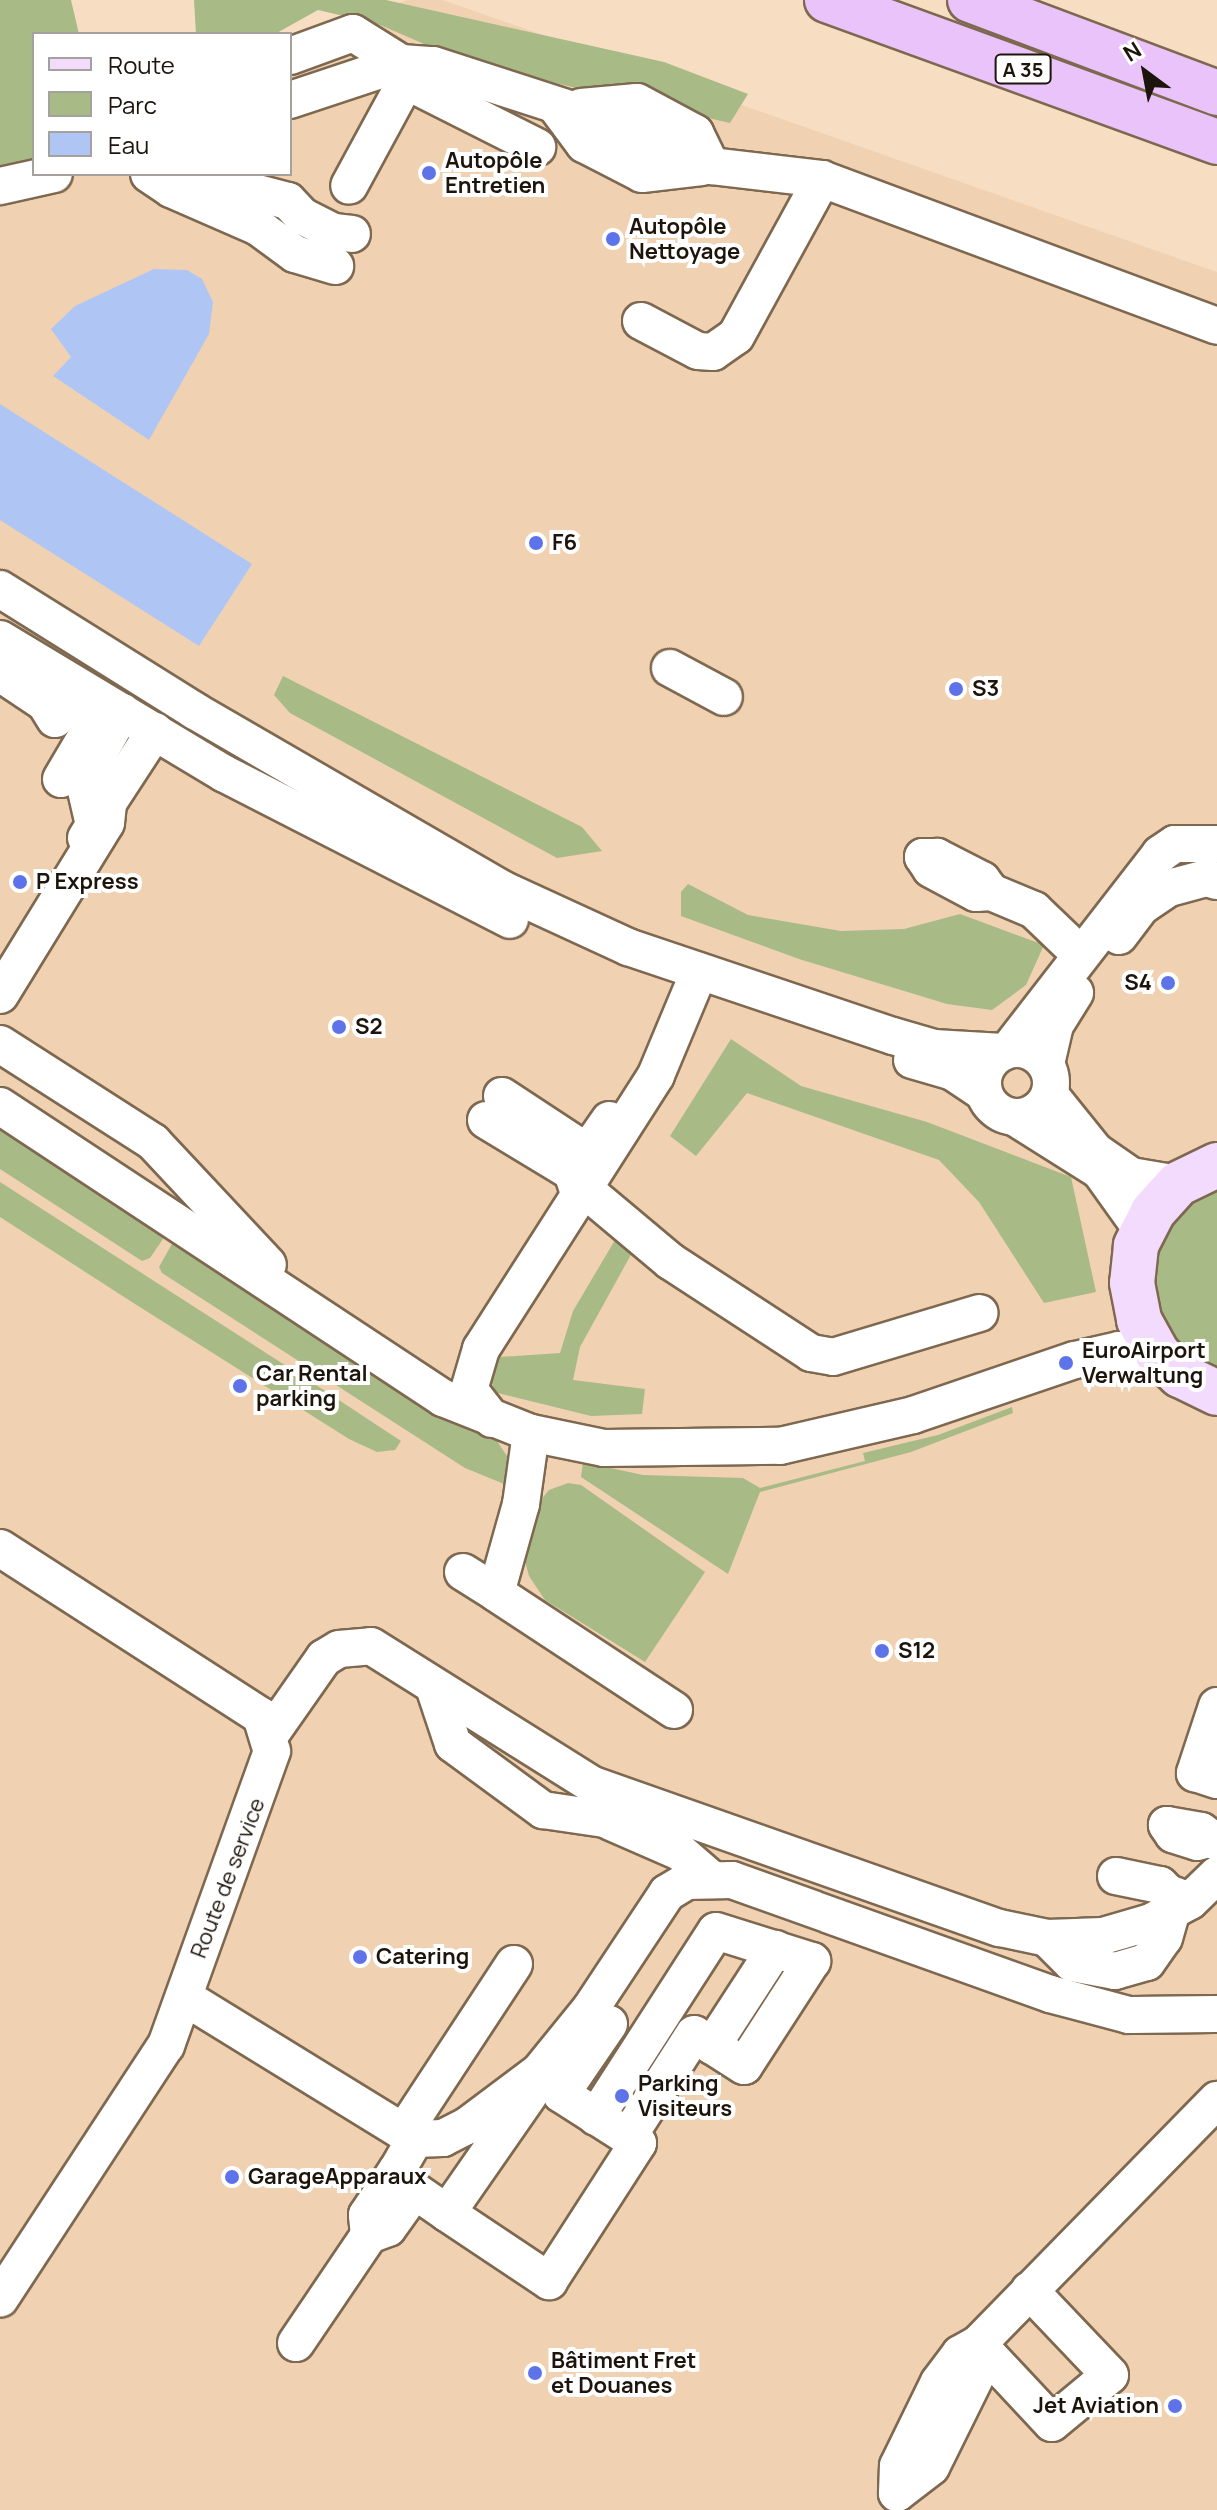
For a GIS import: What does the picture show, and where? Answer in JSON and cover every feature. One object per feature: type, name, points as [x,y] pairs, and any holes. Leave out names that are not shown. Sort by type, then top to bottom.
[{"type":"highway","name":"A 35","points":[[827,0],[1217,142]]},
{"type":"highway","name":"A 35","points":[[983,3],[1217,93]]},
{"type":"main road","points":[[1217,1165],[1178,1184],[1153,1212],[1143,1231],[1132,1283],[1139,1320],[1157,1353],[1180,1375],[1217,1393]]},
{"type":"street","points":[[292,55],[353,33],[404,72],[537,147]]},
{"type":"street","points":[[292,100],[433,65],[558,109],[610,122],[670,154],[711,166],[822,179],[1217,326]]},
{"type":"street","points":[[349,186],[404,72]]},
{"type":"street","points":[[0,186],[45,176]]},
{"type":"street","points":[[152,176],[171,189],[258,227],[295,254],[328,263]]},
{"type":"street","points":[[192,176],[288,201],[323,227],[352,234]]},
{"type":"street","points":[[641,321],[698,351],[713,352],[736,336],[822,179]]},
{"type":"street","points":[[0,589],[208,719],[502,889],[628,947],[693,982],[934,1048],[1029,1051],[1095,1151],[1131,1176],[1178,1184]]},
{"type":"street","points":[[0,639],[344,839],[502,916],[945,1069],[984,1093],[996,1111],[1016,1118],[1100,1171],[1143,1231]]},
{"type":"street","points":[[670,668],[724,697]]},
{"type":"street","points":[[7,672],[61,716]]},
{"type":"street","points":[[7,672],[37,677],[60,688],[84,712],[90,730],[61,779]]},
{"type":"street","points":[[0,995],[100,824],[145,725]]},
{"type":"street","points":[[100,824],[86,789],[89,770],[145,725]]},
{"type":"street","points":[[0,974],[100,824]]},
{"type":"street","points":[[1016,1118],[1037,1112],[1048,1080],[1062,1009],[1146,896],[1160,854],[1175,844],[1217,844]]},
{"type":"street","points":[[1160,854],[1217,857]]},
{"type":"street","points":[[923,857],[937,857],[982,880],[991,892],[1034,910],[1080,954]]},
{"type":"street","points":[[984,1093],[985,1072],[1006,1050],[1080,954],[1146,896],[1207,878],[1217,884]]},
{"type":"street","points":[[443,1398],[462,1367],[481,1349],[656,1075],[693,982]]},
{"type":"street","points":[[0,1044],[153,1142],[267,1265],[352,1336]]},
{"type":"street","points":[[656,1075],[617,1106],[587,1152],[491,1114],[572,1172],[579,1194],[670,1261],[811,1353],[833,1357],[980,1313]]},
{"type":"street","points":[[0,1106],[443,1398],[531,1433],[604,1448],[780,1446],[913,1415],[1066,1363],[1119,1350],[1157,1353]]},
{"type":"street","points":[[481,1349],[469,1390],[492,1419]]},
{"type":"street","points":[[496,1593],[521,1504],[531,1433]]},
{"type":"street","points":[[0,1548],[261,1716],[270,1735]]},
{"type":"street","points":[[463,1572],[674,1710]]},
{"type":"street","points":[[270,1735],[309,1675],[339,1649],[371,1646],[593,1785],[1000,1928],[1047,1938],[1103,1936],[1177,1902],[1217,1875]]},
{"type":"street","points":[[434,1687],[453,1744],[543,1810],[604,1819],[644,1832],[680,1852],[698,1879]]},
{"type":"street","points":[[1217,1706],[1195,1773],[1217,1780]]},
{"type":"street","name":"Route de service","points":[[0,2299],[166,2045],[263,1786],[272,1751],[270,1735]]},
{"type":"street","points":[[604,1819],[637,1818],[662,1810]]},
{"type":"street","points":[[1167,1825],[1190,1827],[1212,1841]]},
{"type":"street","points":[[1116,1876],[1160,1885],[1177,1902]]},
{"type":"street","points":[[447,2213],[603,1991],[652,1912],[667,1893],[698,1879],[732,1880],[1063,1998],[1129,2015],[1217,2014]]},
{"type":"street","points":[[596,2117],[716,1931],[775,1949],[712,2046],[694,2034],[628,2137]]},
{"type":"street","points":[[296,2343],[369,2235],[367,2215],[405,2182],[415,2139],[411,2121],[514,1964]]},
{"type":"street","points":[[405,2182],[549,2281],[638,2143],[561,2094],[610,2022],[603,1991]]},
{"type":"street","points":[[184,1997],[415,2139],[443,2138],[467,2126],[510,2098],[565,2045]]},
{"type":"street","points":[[892,2502],[898,2466],[939,2382],[960,2354],[978,2344],[1217,2100]]},
{"type":"street","points":[[978,2344],[1052,2423],[1110,2375],[1029,2290]]},
{"type":"shaded area","points":[[407,0],[443,0],[1217,272],[1217,2510],[0,2510],[0,152],[32,173],[32,176],[292,176],[292,43]]},
{"type":"green space","points":[[0,0],[71,0],[79,32],[32,32],[32,161],[0,170]]},
{"type":"green space","points":[[194,0],[386,0],[664,62],[748,94],[730,123],[468,63],[378,24],[318,10],[279,32],[196,32]]},
{"type":"green space","points":[[283,676],[582,827],[602,851],[557,858],[290,713],[274,695]]},
{"type":"green space","points":[[688,884],[748,915],[841,931],[904,929],[960,914],[1044,945],[1026,985],[992,1010],[947,1004],[799,959],[681,916],[681,892]]},
{"type":"green space","points":[[731,1039],[801,1086],[927,1122],[1071,1177],[1096,1292],[1044,1303],[979,1202],[939,1160],[747,1093],[696,1156],[670,1136]]},
{"type":"green space","points":[[0,1126],[165,1236],[150,1258],[142,1261],[0,1169]]},
{"type":"green space","points":[[0,1182],[401,1441],[395,1450],[377,1452],[349,1439],[0,1217]]},
{"type":"green space","points":[[1217,1182],[1217,1373],[1190,1359],[1170,1340],[1155,1312],[1153,1249],[1167,1220]]},
{"type":"green space","points":[[600,1211],[638,1242],[580,1347],[573,1380],[645,1389],[642,1414],[591,1416],[494,1392],[491,1378],[500,1357],[560,1353],[573,1311],[615,1240],[592,1221]]},
{"type":"green space","points":[[177,1235],[492,1433],[510,1461],[509,1486],[465,1468],[162,1273],[159,1267]]},
{"type":"green space","points":[[1012,1407],[1013,1413],[911,1452],[760,1492],[728,1574],[581,1477],[583,1462],[643,1475],[743,1478],[760,1488],[865,1461],[863,1453],[938,1435]]},
{"type":"green space","points":[[568,1483],[581,1485],[705,1572],[645,1662],[545,1600],[529,1576],[522,1550],[535,1507],[549,1490]]},
{"type":"water","points":[[154,269],[187,270],[202,279],[213,302],[209,334],[149,440],[53,376],[71,357],[51,329],[75,306]]},
{"type":"water","points":[[0,404],[252,564],[199,646],[0,520]]},
{"type":"place","name":"Autopôle Entretien","points":[[429,173]]},
{"type":"place","name":"Autopôle Nettoyage","points":[[613,239]]},
{"type":"place","name":"F6","points":[[536,543]]},
{"type":"place","name":"S3","points":[[956,689]]},
{"type":"place","name":"P Express","points":[[20,882]]},
{"type":"place","name":"S4","points":[[1168,983]]},
{"type":"place","name":"S2","points":[[339,1027]]},
{"type":"place","name":"EuroAirport Verwaltung","points":[[1066,1363]]},
{"type":"place","name":"Car Rental parking","points":[[240,1386]]},
{"type":"place","name":"S12","points":[[882,1651]]},
{"type":"place","name":"Catering","points":[[360,1957]]},
{"type":"place","name":"Parking Visiteurs","points":[[622,2096]]},
{"type":"place","name":"GarageApparaux","points":[[232,2177]]},
{"type":"place","name":"Bâtiment Fret et Douanes","points":[[535,2373]]},
{"type":"place","name":"Jet Aviation","points":[[1175,2406]]}]
